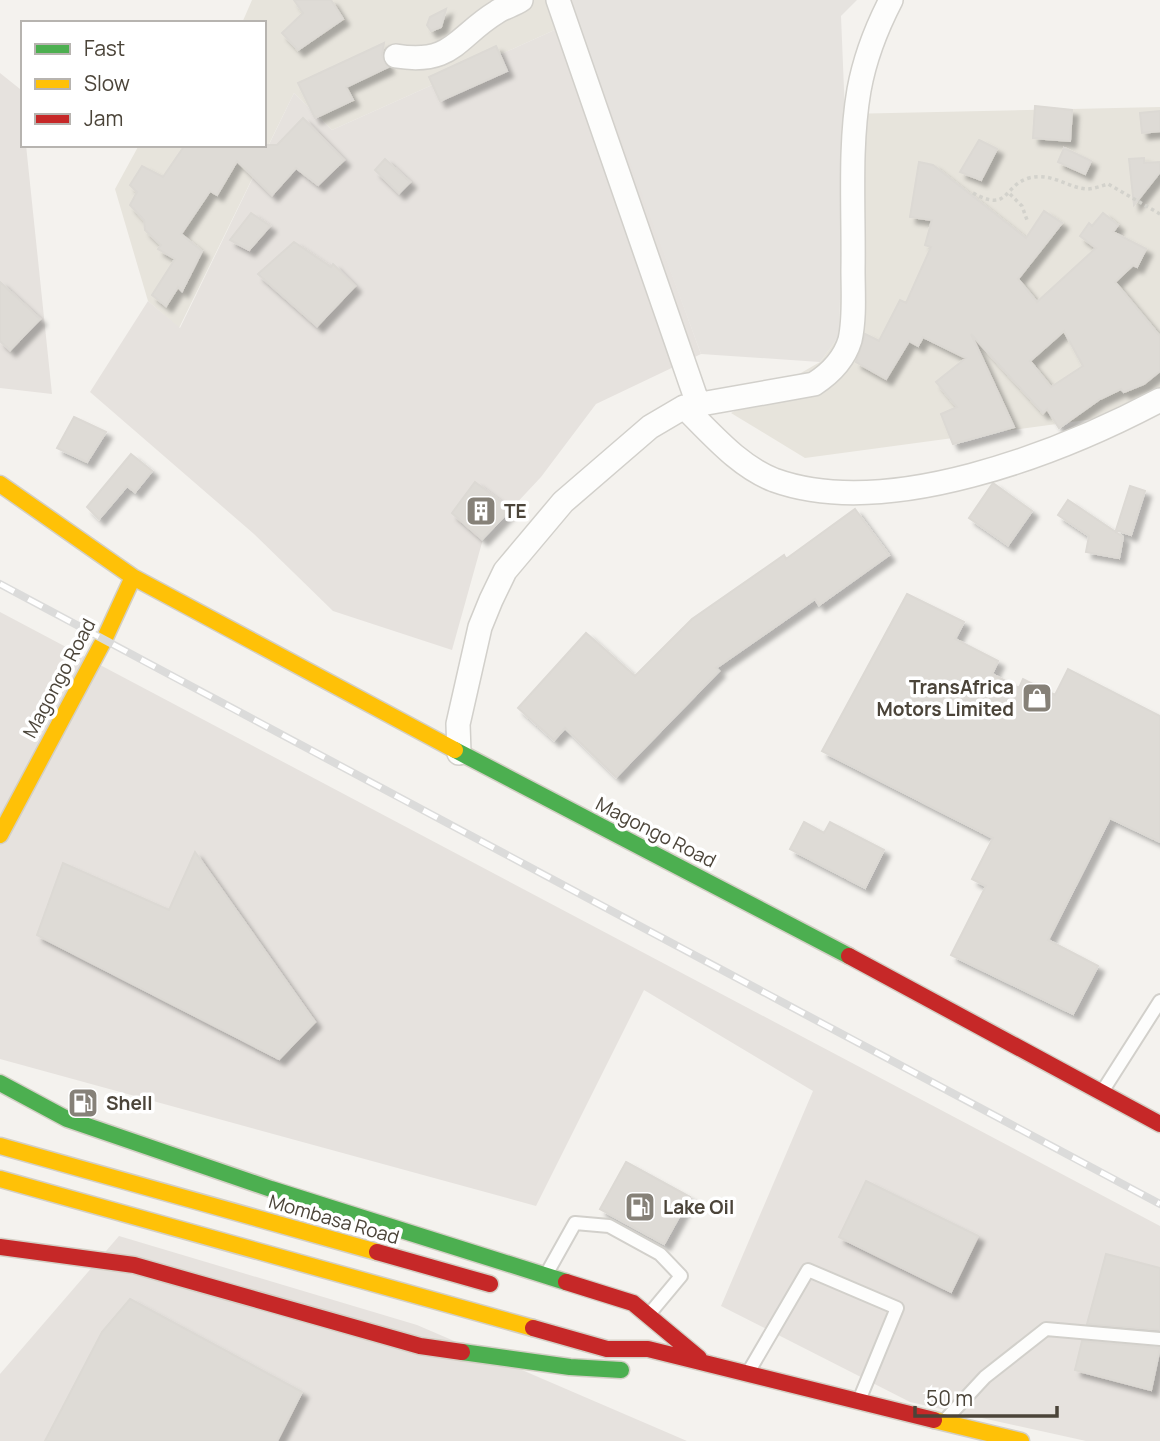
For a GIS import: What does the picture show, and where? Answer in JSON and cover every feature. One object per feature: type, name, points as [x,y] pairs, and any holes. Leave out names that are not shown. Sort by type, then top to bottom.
[{"type":"main road","name":"Magongo Road","points":[[0,484],[132,577],[459,753],[889,976],[1160,1124]]},
{"type":"main road","name":"Magongo Road","points":[[0,835],[104,640],[132,577]]},
{"type":"main road","points":[[0,1083],[67,1119],[271,1188],[633,1303],[706,1364]]},
{"type":"main road","name":"Mombasa Road","points":[[0,1146],[506,1289]]},
{"type":"main road","points":[[0,1179],[607,1349],[648,1349],[1021,1441]]},
{"type":"main road","points":[[0,1247],[134,1265],[420,1346],[570,1367],[644,1370],[706,1364]]},
{"type":"main road","points":[[630,1334],[648,1349]]},
{"type":"street","points":[[396,56],[417,59],[438,55],[458,45],[496,13],[521,0]]},
{"type":"street","points":[[558,0],[691,406],[736,458],[771,479],[805,489],[859,491],[906,487],[991,470],[1065,446],[1160,400]]},
{"type":"street","points":[[459,753],[458,724],[480,628],[505,571],[563,502],[650,428],[691,406],[814,384],[832,373],[842,358],[850,340],[853,305],[855,137],[859,90],[870,43],[891,0]]},
{"type":"lane","points":[[1102,1092],[1160,1002]]},
{"type":"lane","points":[[546,1275],[575,1223],[609,1226],[660,1254],[681,1276],[648,1315]]},
{"type":"lane","points":[[747,1374],[808,1270],[897,1308],[859,1402]]},
{"type":"lane","points":[[943,1423],[985,1377],[1046,1329],[1160,1339]]},
{"type":"path","points":[[974,193],[992,202],[1010,194],[1018,183],[1042,177],[1086,189],[1108,184],[1160,214]]},
{"type":"path","points":[[1010,194],[1022,206],[1027,220]]},
{"type":"shaded area","points":[[252,0],[570,0],[579,19],[332,130],[294,93],[179,328],[148,301],[115,189],[138,147],[266,147],[266,21],[243,21]]},
{"type":"shaded area","points":[[570,0],[857,0],[841,16],[845,114],[839,336],[820,362],[701,354]]},
{"type":"shaded area","points":[[579,19],[701,354],[596,404],[541,477],[483,539],[452,650],[333,611],[254,534],[90,392],[148,301],[180,328],[294,93],[332,130]]},
{"type":"shaded area","points":[[0,73],[20,89],[21,147],[26,147],[52,394],[0,388]]},
{"type":"shaded area","points":[[1160,107],[1160,410],[805,458],[731,413],[820,362],[839,336],[845,114]]},
{"type":"shaded area","points":[[0,612],[1160,1226],[1160,1441],[1086,1441],[910,1402],[721,1306],[813,1091],[644,990],[536,1206],[0,1059]]},
{"type":"shaded area","points":[[119,1236],[417,1325],[687,1441],[0,1441],[0,1374]]},
{"type":"building","points":[[294,0],[331,0],[343,19],[298,50],[282,33],[303,13]]},
{"type":"building","points":[[446,9],[441,27],[431,31],[427,25],[430,17]]},
{"type":"building","points":[[384,43],[382,55],[388,67],[346,87],[353,100],[315,118],[298,83]]},
{"type":"building","points":[[496,46],[507,71],[440,101],[429,77]]},
{"type":"building","points":[[1035,106],[1072,110],[1070,141],[1033,138]]},
{"type":"building","points":[[1160,111],[1160,131],[1142,133],[1140,113]]},
{"type":"building","points":[[303,118],[344,160],[318,185],[296,168],[272,195],[237,161],[217,195],[210,191],[181,234],[202,251],[182,291],[178,287],[166,306],[152,295],[175,259],[158,249],[161,245],[145,230],[144,220],[130,205],[137,192],[130,185],[142,166],[163,177],[184,147],[277,145]]},
{"type":"building","points":[[979,140],[997,149],[981,180],[960,172]]},
{"type":"building","points":[[1064,148],[1091,161],[1085,174],[1058,162]]},
{"type":"building","points":[[1144,158],[1144,163],[1160,162],[1160,172],[1134,205],[1129,159]]},
{"type":"building","points":[[385,159],[410,182],[399,193],[375,170]]},
{"type":"building","points":[[919,162],[933,165],[1026,238],[1044,211],[1062,223],[1018,279],[1037,302],[1096,248],[1080,236],[1089,223],[1092,226],[1103,213],[1118,225],[1113,232],[1146,249],[1137,267],[1133,265],[1115,282],[1160,336],[1160,371],[1144,384],[1124,392],[1121,389],[1100,399],[1059,428],[1047,409],[1043,413],[971,334],[1014,427],[953,444],[941,414],[957,407],[936,382],[966,358],[923,337],[918,346],[909,341],[886,379],[856,362],[865,334],[879,341],[900,300],[906,303],[931,247],[925,245],[932,220],[910,217]],"holes":[[[1064,331],[1083,366],[1051,387],[1030,361]]]},
{"type":"building","points":[[251,213],[270,226],[249,250],[230,240]]},
{"type":"building","points":[[294,242],[331,267],[333,264],[355,286],[317,326],[258,274]]},
{"type":"building","points":[[0,282],[40,319],[10,350],[0,341]]},
{"type":"building","points":[[74,417],[106,432],[87,462],[57,448]]},
{"type":"building","points":[[131,454],[152,471],[135,492],[127,486],[99,519],[87,507]]},
{"type":"building","name":"TE","points":[[475,482],[511,509],[482,539],[452,513]]},
{"type":"building","points":[[993,483],[1032,511],[1008,545],[969,518]]},
{"type":"building","points":[[1130,486],[1145,491],[1131,535],[1116,530]]},
{"type":"building","points":[[1068,500],[1123,537],[1119,558],[1086,552],[1089,536],[1058,515]]},
{"type":"building","points":[[855,509],[889,555],[819,605],[815,599],[716,668],[719,671],[616,777],[565,728],[554,740],[518,708],[586,633],[635,676],[692,619],[784,555],[786,559]]},
{"type":"building","points":[[907,594],[964,622],[955,639],[998,661],[992,674],[1019,688],[1023,679],[1055,695],[1068,669],[1160,716],[1160,842],[1110,818],[1048,940],[1098,966],[1073,1014],[951,955],[986,886],[972,879],[993,838],[822,751]]},
{"type":"building","points":[[804,822],[824,833],[830,822],[884,850],[865,888],[790,849]]},
{"type":"building","points":[[195,852],[315,1022],[279,1059],[37,935],[63,863],[169,910]]},
{"type":"building","points":[[626,1162],[690,1197],[664,1244],[600,1209]]},
{"type":"building","points":[[866,1181],[978,1236],[951,1292],[839,1237]]},
{"type":"building","points":[[1106,1254],[1160,1268],[1160,1330],[1087,1324]]},
{"type":"building","points":[[130,1299],[302,1392],[277,1441],[45,1441],[102,1332]]},
{"type":"building","points":[[1082,1341],[1160,1348],[1151,1390],[1075,1370]]},
{"type":"railway","points":[[0,584],[1160,1204]]},
{"type":"traffic: fast","points":[[455,750],[849,956]]},
{"type":"traffic: fast","points":[[0,1083],[67,1119],[271,1189],[566,1282]]},
{"type":"traffic: fast","points":[[462,1352],[570,1367],[621,1370]]},
{"type":"traffic: slow","points":[[0,484],[133,577],[455,750]]},
{"type":"traffic: slow","points":[[0,835],[104,640],[133,577]]},
{"type":"traffic: slow","points":[[0,1146],[377,1252]]},
{"type":"traffic: slow","points":[[0,1179],[533,1328]]},
{"type":"traffic: slow","points":[[934,1420],[1021,1441]]},
{"type":"traffic: jam","points":[[849,956],[1160,1124]]},
{"type":"traffic: jam","points":[[0,1247],[134,1265],[420,1346],[462,1352]]},
{"type":"traffic: jam","points":[[377,1252],[490,1284]]},
{"type":"traffic: jam","points":[[566,1282],[633,1303],[699,1358]]},
{"type":"traffic: jam","points":[[533,1328],[607,1349],[648,1349],[934,1420]]},
{"type":"place","name":"TE","points":[[481,511]]},
{"type":"place","name":"TransAfrica Motors Limited","points":[[1037,698]]},
{"type":"place","name":"Shell","points":[[83,1103]]},
{"type":"place","name":"Lake Oil","points":[[640,1207]]}]
